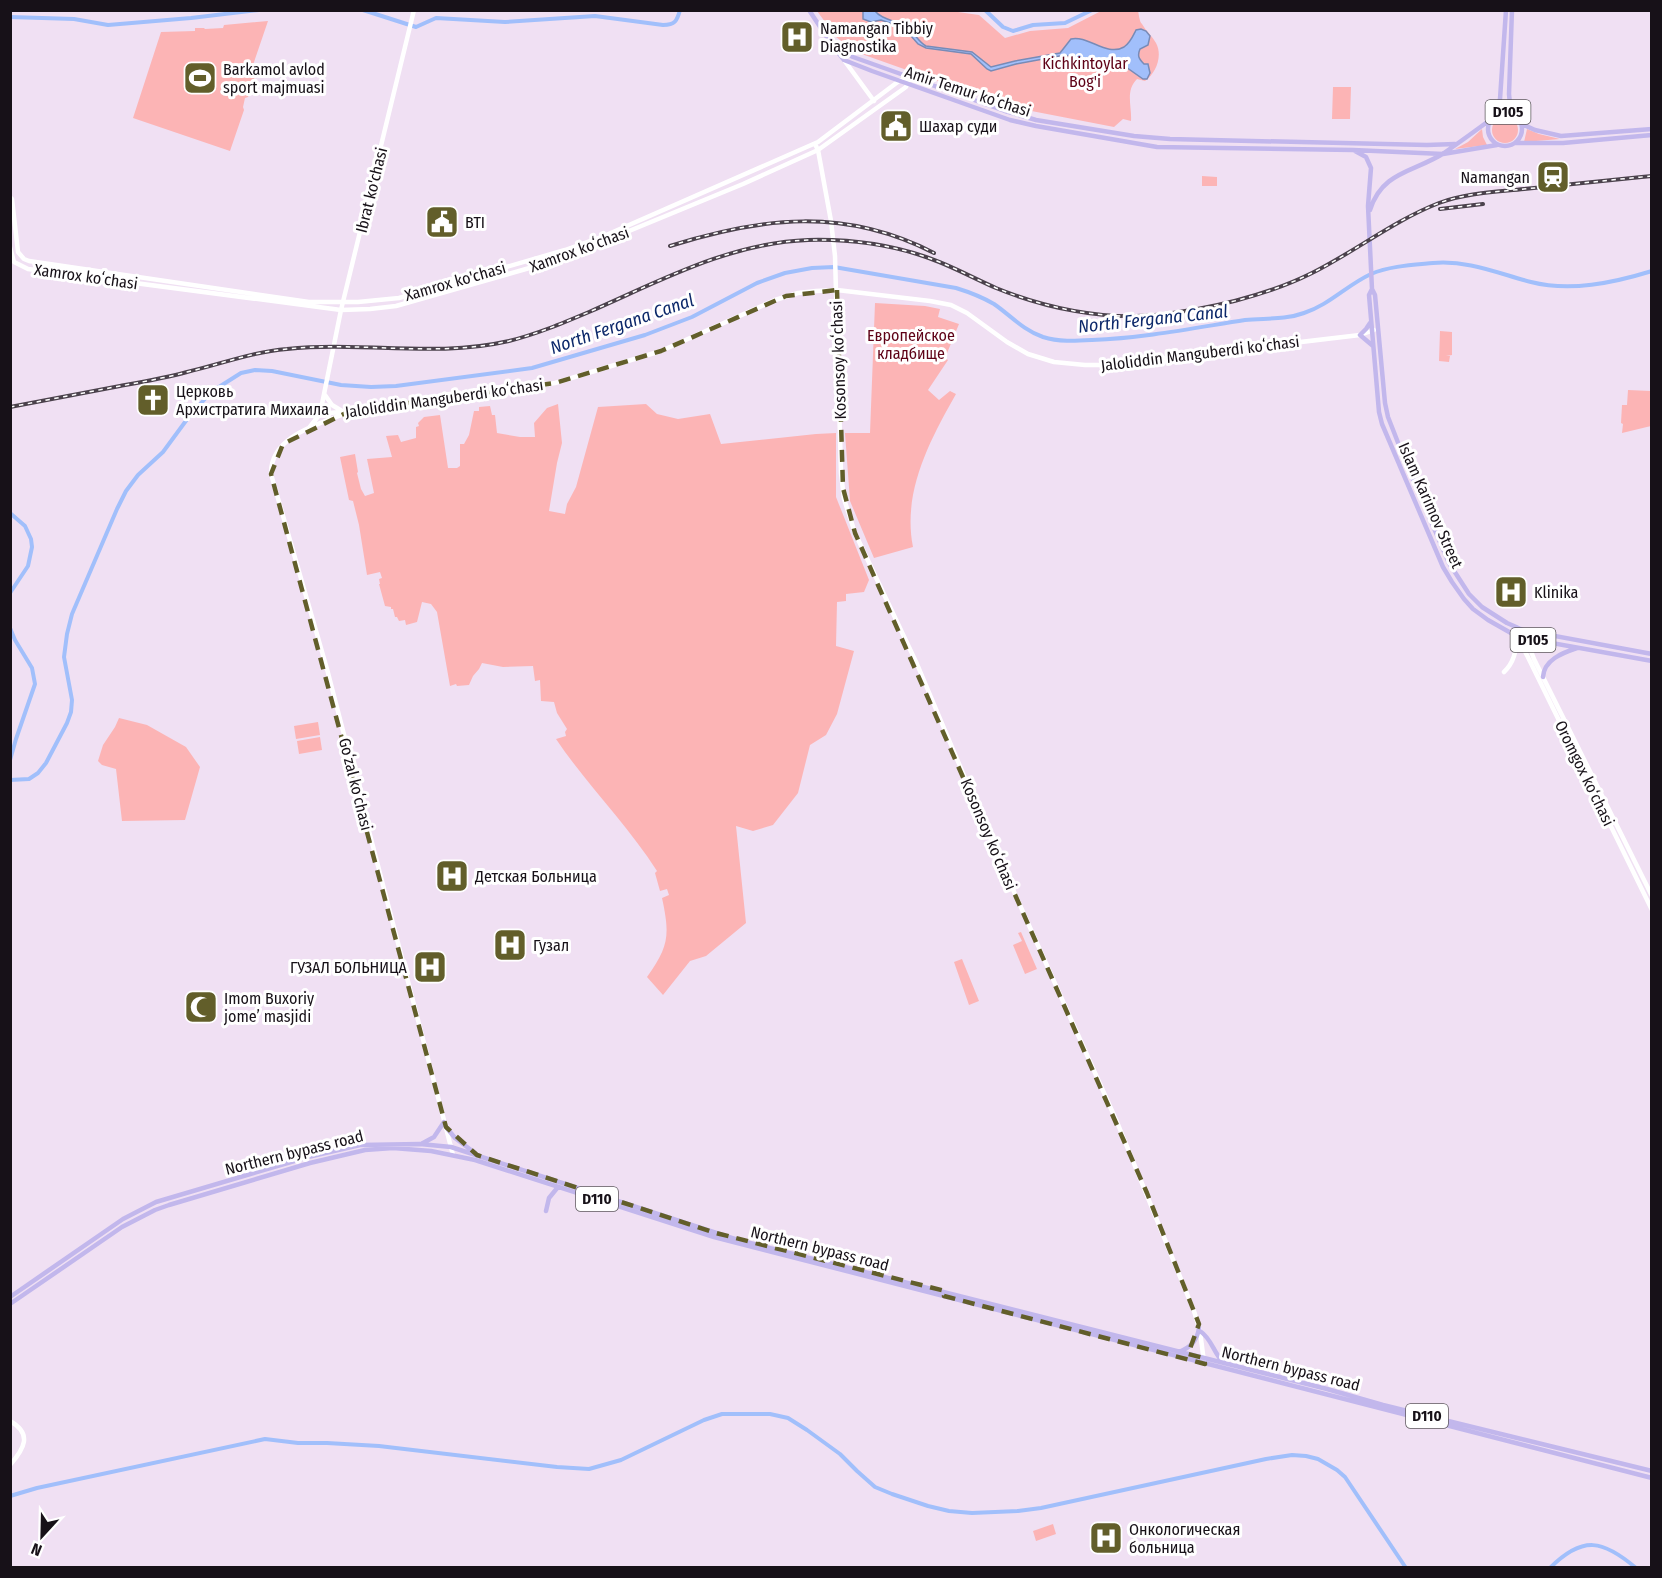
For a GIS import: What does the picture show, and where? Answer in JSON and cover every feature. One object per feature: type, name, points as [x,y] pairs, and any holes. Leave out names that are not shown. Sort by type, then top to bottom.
[{"type":"main road","name":"Ibrat ko'chasi","points":[[320,414],[341,310],[414,10]]},
{"type":"main road","points":[[809,10],[874,101]]},
{"type":"main road","name":"D105","points":[[1497,145],[1492,141],[1488,131],[1500,99],[1506,10]]},
{"type":"main road","name":"D105","points":[[1512,10],[1509,94],[1510,104],[1522,124],[1522,134],[1516,143]]},
{"type":"main road","name":"Amir Temur koʻchasi","points":[[832,45],[853,57],[909,81],[1010,120],[1157,147],[1443,154],[1497,145],[1507,147],[1516,143],[1563,143],[1652,135]]},
{"type":"main road","name":"Amir Temur koʻchasi","points":[[844,60],[899,81]]},
{"type":"main road","name":"Xamrox ko'chasi","points":[[11,197],[18,252],[29,261],[309,302],[381,301],[399,298],[565,250],[604,236],[815,144],[899,81],[909,81]]},
{"type":"main road","name":"Amir Temur koʻchasi","points":[[909,81],[1036,120],[1145,137],[1455,144]]},
{"type":"main road","name":"Xamrox koʻchasi","points":[[10,247],[12,262],[28,269],[341,310],[396,306],[547,263],[743,184],[819,150],[879,108],[909,81]]},
{"type":"main road","name":"D105","points":[[1369,222],[1375,198],[1385,184],[1401,173],[1443,154],[1503,112],[1516,116]]},
{"type":"main road","points":[[1036,120],[1036,126]]},
{"type":"main road","points":[[1522,124],[1535,130],[1561,136],[1652,129]]},
{"type":"main road","points":[[1245,141],[1245,149]]},
{"type":"main road","points":[[815,144],[819,150]]},
{"type":"main road","name":"Kosonsoy koʻchasi","points":[[819,150],[835,256],[843,488],[847,508],[855,533],[917,664],[994,847],[1117,1122],[1186,1290],[1200,1329],[1204,1361]]},
{"type":"main road","name":"D105","points":[[1353,150],[1366,157],[1371,168],[1368,196],[1369,222]]},
{"type":"main road","name":"Islam Karimov Street","points":[[1369,222],[1372,289],[1375,295],[1388,417],[1449,563],[1459,579],[1482,607],[1521,629],[1652,654]]},
{"type":"main road","name":"Islam Karimov Street","points":[[1372,289],[1369,295],[1382,424],[1443,567],[1452,582],[1473,609],[1518,637],[1652,661]]},
{"type":"main road","name":"Jaloliddin Manguberdi koʻchasi","points":[[320,414],[546,385],[661,351],[786,296],[816,291],[837,290],[951,305],[967,313],[1006,342],[1028,354],[1054,362],[1085,365],[1106,365],[1360,335],[1378,329]]},
{"type":"main road","points":[[1371,321],[1360,335],[1373,346]]},
{"type":"main road","points":[[325,392],[332,405],[343,411]]},
{"type":"main road","points":[[307,429],[351,411]]},
{"type":"main road","points":[[307,429],[320,414]]},
{"type":"main road","name":"Goʻzal koʻchasi","points":[[307,429],[283,444],[272,461],[271,474],[327,669],[453,1155]]},
{"type":"main road","points":[[1504,672],[1513,661],[1521,629]]},
{"type":"main road","name":"Oromgox ko‘chasi","points":[[1521,629],[1652,896]]},
{"type":"main road","name":"Oromgox ko‘chasi","points":[[1518,637],[1652,910]]},
{"type":"main road","points":[[1544,677],[1545,668],[1552,660],[1579,647]]},
{"type":"main road","points":[[420,1144],[434,1137],[445,1125],[455,1138],[477,1155]]},
{"type":"main road","name":"Northern bypass road","points":[[10,1297],[123,1219],[156,1202],[308,1157],[360,1145],[420,1144],[451,1147],[716,1233],[858,1272]]},
{"type":"main road","name":"Northern bypass road","points":[[10,1304],[131,1221],[169,1205],[310,1163],[365,1150],[411,1149],[475,1160],[714,1237],[1179,1352],[1204,1361],[1225,1364],[1326,1392],[1652,1471]]},
{"type":"main road","points":[[546,1211],[549,1198],[558,1187]]},
{"type":"main road","points":[[195,1191],[198,1196]]},
{"type":"main road","name":"Northern bypass road","points":[[944,1294],[1652,1478]]},
{"type":"main road","points":[[1179,1352],[1194,1342],[1200,1329],[1208,1337],[1217,1355],[1225,1364]]},
{"type":"main road","points":[[10,1421],[21,1429],[25,1443],[10,1465]]},
{"type":"highlighted area","points":[[837,290],[843,488],[855,533],[1147,1193],[1199,1324],[1188,1354],[1204,1358],[1205,1364],[944,1296],[945,1291],[716,1233],[477,1155],[446,1127],[271,474],[283,444],[350,411],[555,383],[661,351],[786,296]]},
{"type":"green space","name":"Kichkintoylar Bog'i","points":[[817,11],[951,11],[979,15],[1005,38],[1030,31],[1068,28],[1101,11],[1138,11],[1141,23],[1156,43],[1159,53],[1155,69],[1149,78],[1145,81],[1137,79],[1133,84],[1130,99],[1131,121],[1123,119],[1114,127],[1011,107],[856,52],[836,37]]},
{"type":"green space","name":"Barkamol avlod sport majmuasi","points":[[268,21],[253,65],[258,68],[248,97],[245,98],[244,110],[230,151],[133,118],[161,32],[195,31],[195,28],[223,28],[224,25]]},
{"type":"green space","points":[[1333,87],[1351,87],[1350,119],[1332,119]]},
{"type":"green space","points":[[1505,117],[1514,121],[1518,130],[1514,139],[1505,143],[1496,139],[1492,130],[1496,121]]},
{"type":"green space","points":[[1482,129],[1487,145],[1455,149],[1468,142]]},
{"type":"green space","points":[[1527,129],[1539,134],[1560,139],[1524,142]]},
{"type":"green space","points":[[1202,176],[1217,177],[1217,186],[1202,186]]},
{"type":"green space","name":"Европейское кладбище","points":[[875,303],[940,309],[938,317],[959,324],[945,358],[948,360],[928,390],[939,400],[950,391],[956,394],[928,448],[915,487],[911,506],[913,547],[874,558],[850,501],[845,433],[870,433]]},
{"type":"green space","points":[[1440,331],[1452,332],[1452,355],[1446,356],[1450,356],[1449,362],[1439,361]]},
{"type":"green space","points":[[1628,390],[1651,391],[1651,426],[1622,433],[1622,405],[1627,405]]},
{"type":"green space","points":[[558,404],[562,443],[549,511],[565,514],[567,504],[576,487],[598,407],[646,404],[657,414],[678,419],[710,414],[721,444],[836,433],[836,497],[869,580],[864,592],[846,594],[846,601],[837,602],[836,646],[854,651],[837,714],[826,735],[810,745],[798,793],[773,825],[753,831],[736,826],[746,923],[706,956],[690,961],[663,995],[647,977],[664,948],[667,931],[662,898],[669,895],[667,889],[660,891],[655,873],[657,871],[556,739],[566,736],[567,729],[557,713],[554,702],[541,701],[540,680],[535,681],[533,666],[503,667],[482,663],[469,685],[450,686],[437,612],[431,604],[422,602],[417,622],[406,625],[405,620],[399,621],[395,617],[391,607],[385,606],[379,584],[379,579],[382,578],[380,572],[367,575],[359,525],[353,501],[349,500],[340,457],[355,454],[357,473],[365,496],[374,493],[367,459],[392,457],[386,436],[398,435],[401,442],[416,438],[416,427],[424,417],[440,415],[448,468],[457,468],[460,466],[460,444],[464,444],[469,435],[474,411],[479,411],[479,407],[490,406],[492,415],[495,415],[497,433],[535,437],[534,423],[547,408]]},
{"type":"green space","points":[[119,718],[147,725],[186,747],[200,767],[185,820],[122,821],[116,769],[102,765],[98,761],[103,745]]},
{"type":"green space","points":[[318,722],[320,735],[296,739],[294,726]]},
{"type":"green space","points":[[320,737],[322,750],[299,754],[297,741]]},
{"type":"green space","points":[[1021,932],[1037,969],[1025,974],[1013,945],[1022,941],[1018,933]]},
{"type":"green space","points":[[962,959],[979,1001],[969,1005],[954,962]]},
{"type":"green space","points":[[1053,1524],[1056,1534],[1036,1541],[1033,1531]]},
{"type":"water","points":[[863,11],[875,11],[905,26],[926,46],[972,52],[991,67],[1060,53],[1071,39],[1084,40],[1104,48],[1118,49],[1126,45],[1136,30],[1141,29],[1150,36],[1148,45],[1140,49],[1139,56],[1144,64],[1148,64],[1150,73],[1147,79],[1143,79],[1123,65],[1065,55],[991,71],[971,54],[926,48],[918,44],[904,28],[881,20],[871,22],[863,19]]},
{"type":"waterway","points":[[10,17],[74,19],[108,25],[259,10]]},
{"type":"waterway","points":[[363,10],[416,27],[436,18],[505,22],[595,16],[667,25],[675,22],[680,10]]},
{"type":"waterway","points":[[985,10],[1003,27],[1013,31],[1033,25],[1065,23],[1092,10]]},
{"type":"waterway","name":"North Fergana Canal","points":[[10,780],[29,779],[38,773],[46,763],[67,723],[72,700],[64,657],[72,614],[126,491],[138,475],[163,452],[211,392],[241,373],[255,370],[272,371],[341,385],[371,387],[396,386],[532,368],[645,335],[692,317],[757,283],[785,273],[812,268],[834,267],[956,288],[994,304],[1036,334],[1055,340],[1073,341],[1131,337],[1245,320],[1297,315],[1322,305],[1371,274],[1409,265],[1458,263],[1531,282],[1561,286],[1592,285],[1652,271]]},
{"type":"waterway","points":[[10,513],[25,526],[32,547],[28,566],[10,593]]},
{"type":"waterway","points":[[10,628],[32,668],[35,684],[10,760]]},
{"type":"waterway","points":[[10,1496],[37,1488],[265,1439],[298,1443],[379,1446],[589,1469],[621,1460],[704,1420],[722,1414],[770,1414],[788,1418],[807,1430],[840,1454],[875,1487],[928,1506],[972,1513],[1041,1508],[1266,1459],[1292,1455],[1306,1456],[1318,1459],[1345,1477],[1406,1568]]},
{"type":"waterway","points":[[1550,1568],[1573,1550],[1593,1545],[1613,1552],[1636,1568]]},
{"type":"railway","points":[[10,407],[162,378],[249,355],[274,351],[315,347],[454,348],[509,341],[560,324],[669,276],[723,256],[750,248],[808,240],[867,243],[912,252],[1015,295],[1074,311],[1115,316],[1175,313],[1215,306],[1275,289],[1312,273],[1406,218],[1449,200],[1492,192],[1652,176]]},
{"type":"railway","points":[[1440,209],[1483,204]]},
{"type":"railway","points":[[670,246],[738,228],[803,221],[868,228],[901,238],[934,253]]},
{"type":"place","name":"Namangan Tibbiy Diagnostika","points":[[797,37]]},
{"type":"place","name":"Barkamol avlod sport majmuasi","points":[[200,78]]},
{"type":"place","name":"Шахар суди","points":[[896,126]]},
{"type":"place","name":"Namangan","points":[[1553,177]]},
{"type":"place","name":"BTI","points":[[442,222]]},
{"type":"place","name":"Церковь Архистратига Михаила","points":[[153,400]]},
{"type":"place","name":"Klinika","points":[[1511,592]]},
{"type":"place","name":"Детская Больница","points":[[452,876]]},
{"type":"place","name":"Гузал","points":[[510,945]]},
{"type":"place","name":"ГУЗАЛ БОЛЬНИЦА","points":[[430,967]]},
{"type":"place","name":"Imom Buxoriy jome’ masjidi","points":[[201,1007]]},
{"type":"place","name":"Онкологическая больница","points":[[1106,1538]]}]
